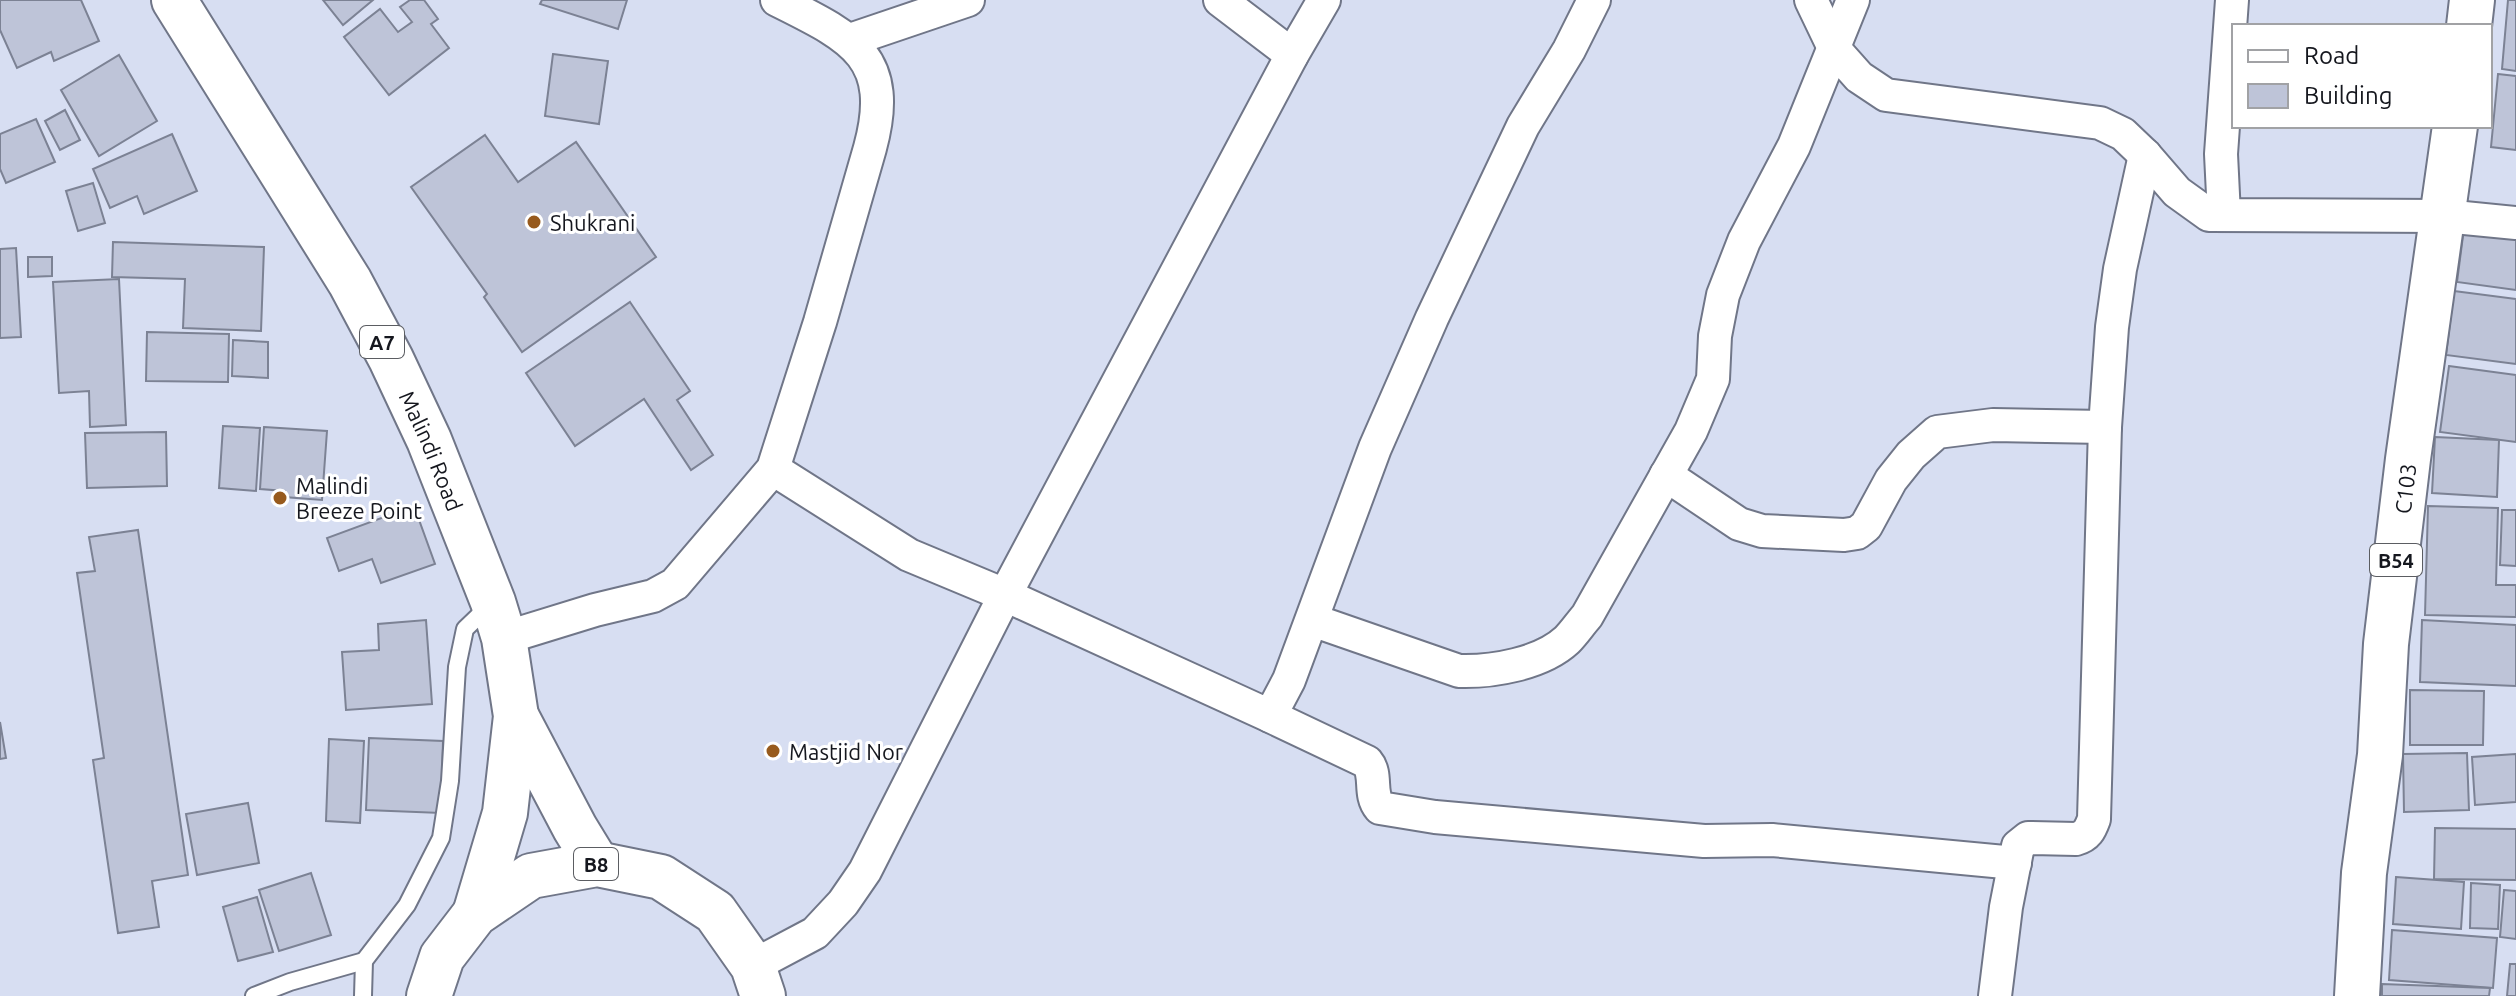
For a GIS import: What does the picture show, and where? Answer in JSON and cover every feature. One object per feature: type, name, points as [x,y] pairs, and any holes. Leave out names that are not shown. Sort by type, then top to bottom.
[{"type":"highway","points":[[2469,24],[2472,0]]},
{"type":"highway","name":"Malindi Road","points":[[179,2],[350,282],[391,359],[429,440],[499,620],[516,716],[505,813],[475,914]]},
{"type":"highway","name":"C103","points":[[2357,996],[2364,873],[2380,755],[2386,644],[2408,459],[2455,128]]},
{"type":"highway","name":"Malindi Road","points":[[516,716],[597,864]]},
{"type":"highway","name":"B8","points":[[429,996],[442,957],[475,914],[531,876],[597,864],[661,877],[715,912],[758,981]]},
{"type":"street","points":[[499,620],[595,610],[653,596],[675,584],[773,469],[820,322],[877,123],[879,93],[868,61],[850,40],[777,0]]},
{"type":"street","points":[[850,40],[968,0]]},
{"type":"street","points":[[1220,0],[1292,55]]},
{"type":"street","points":[[758,981],[815,933],[851,892],[872,857],[1005,595],[1324,0]]},
{"type":"street","points":[[1270,716],[1289,680],[1375,448],[1432,318],[1523,126],[1569,50],[1594,0]]},
{"type":"street","points":[[1811,0],[1835,50],[1859,77],[1886,95],[2100,123],[2123,134],[2177,192],[2209,215],[2444,216],[2516,223]]},
{"type":"street","points":[[1312,620],[1459,671],[1483,672],[1530,660],[1565,642],[1587,616],[1691,431],[1713,379],[1718,315],[1744,241],[1794,146],[1853,0]]},
{"type":"street","points":[[2224,215],[2221,154],[2232,0]]},
{"type":"street","points":[[1995,996],[2018,846],[2028,838],[2076,839],[2090,831],[2094,819],[2105,427],[2112,327],[2120,269],[2145,155]]},
{"type":"street","points":[[1666,475],[1739,524],[1762,531],[1844,535],[1857,533],[1866,526],[1891,480],[1911,455],[1937,432],[1993,425],[2105,427]]},
{"type":"street","points":[[773,469],[909,555],[1005,595],[1367,762],[1372,768],[1374,799],[1380,808],[1435,817],[1625,835],[1704,841],[1772,840],[2015,863]]},
{"type":"lane","points":[[363,996],[364,961],[407,905],[441,838],[450,781],[457,667],[465,629],[499,620]]},
{"type":"lane","points":[[254,996],[290,982],[364,961]]},
{"type":"building","points":[[0,0],[81,0],[99,41],[54,61],[51,52],[17,68],[0,30]]},
{"type":"building","points":[[323,0],[373,0],[343,25]]},
{"type":"building","points":[[410,0],[424,0],[438,19],[431,24],[449,48],[389,95],[344,37],[380,9],[398,32],[412,22],[400,7]]},
{"type":"building","points":[[542,0],[627,0],[618,29],[540,4]]},
{"type":"building","points":[[2508,0],[2516,0],[2516,71],[2502,69]]},
{"type":"building","points":[[553,54],[608,61],[599,124],[545,116]]},
{"type":"building","points":[[119,55],[157,121],[99,156],[61,90]]},
{"type":"building","points":[[2498,74],[2516,76],[2516,150],[2491,147]]},
{"type":"building","points":[[65,110],[80,140],[60,150],[45,121]]},
{"type":"building","points":[[36,119],[55,162],[6,183],[0,169],[0,134]]},
{"type":"building","points":[[172,134],[197,191],[144,214],[137,196],[110,208],[93,169]]},
{"type":"building","name":"Shukrani","points":[[485,135],[518,182],[576,142],[656,257],[522,352],[484,297],[487,294],[411,187]]},
{"type":"building","points":[[93,183],[105,223],[78,231],[66,191]]},
{"type":"building","points":[[2464,228],[2516,234],[2516,290],[2457,282]]},
{"type":"building","points":[[113,242],[264,247],[261,331],[183,328],[185,279],[112,277]]},
{"type":"building","points":[[16,248],[21,337],[0,338],[0,249]]},
{"type":"building","points":[[28,257],[52,257],[52,276],[28,277]]},
{"type":"building","points":[[119,279],[126,425],[90,427],[89,391],[59,393],[53,282]]},
{"type":"building","points":[[2454,291],[2516,299],[2516,364],[2446,355]]},
{"type":"building","points":[[630,302],[690,391],[677,400],[713,455],[691,470],[644,399],[575,446],[526,373]]},
{"type":"building","points":[[147,332],[229,334],[228,382],[146,381]]},
{"type":"building","points":[[233,340],[268,342],[268,378],[232,376]]},
{"type":"building","points":[[2449,366],[2516,375],[2516,442],[2440,432]]},
{"type":"building","points":[[223,426],[260,428],[256,491],[219,488]]},
{"type":"building","points":[[264,427],[327,431],[322,500],[284,497],[285,491],[260,489]]},
{"type":"building","points":[[166,432],[167,486],[87,488],[85,433]]},
{"type":"building","points":[[2435,437],[2499,440],[2497,497],[2432,493]]},
{"type":"building","points":[[414,506],[435,564],[381,583],[372,559],[339,571],[327,538]]},
{"type":"building","points":[[2428,506],[2498,508],[2496,585],[2516,585],[2516,617],[2425,615]]},
{"type":"building","points":[[2502,510],[2516,510],[2516,566],[2500,565]]},
{"type":"building","points":[[138,530],[188,875],[152,881],[159,927],[118,933],[93,760],[104,758],[77,573],[95,571],[89,537]]},
{"type":"building","points":[[426,620],[432,704],[346,710],[342,652],[379,650],[378,624]]},
{"type":"building","points":[[2422,620],[2516,625],[2516,686],[2420,682]]},
{"type":"building","points":[[2410,690],[2484,691],[2483,745],[2410,745]]},
{"type":"building","points":[[0,722],[6,758],[0,759]]},
{"type":"building","points":[[369,738],[443,741],[441,813],[366,810]]},
{"type":"building","points":[[329,739],[364,741],[360,823],[326,821]]},
{"type":"building","points":[[2467,753],[2469,810],[2404,812],[2403,754]]},
{"type":"building","points":[[2516,754],[2516,802],[2475,805],[2472,757]]},
{"type":"building","points":[[248,803],[259,863],[197,875],[186,814]]},
{"type":"building","points":[[2435,828],[2516,829],[2516,880],[2434,879]]},
{"type":"building","points":[[311,873],[331,935],[279,951],[259,890]]},
{"type":"building","points":[[2396,877],[2464,882],[2461,929],[2393,924]]},
{"type":"building","points":[[2471,883],[2500,885],[2498,929],[2470,928]]},
{"type":"building","points":[[2504,890],[2516,891],[2516,939],[2500,937]]},
{"type":"building","points":[[257,897],[273,952],[238,961],[223,907]]},
{"type":"building","points":[[2392,930],[2497,938],[2493,988],[2389,980]]},
{"type":"building","points":[[2510,964],[2516,964],[2516,996],[2507,996]]},
{"type":"building","points":[[2382,984],[2490,988],[2489,996],[2382,996]]},
{"type":"place","name":"Shukrani","points":[[534,222]]},
{"type":"place","name":"Malindi Breeze Point","points":[[280,498]]},
{"type":"place","name":"Mastjid Nor","points":[[773,751]]}]
